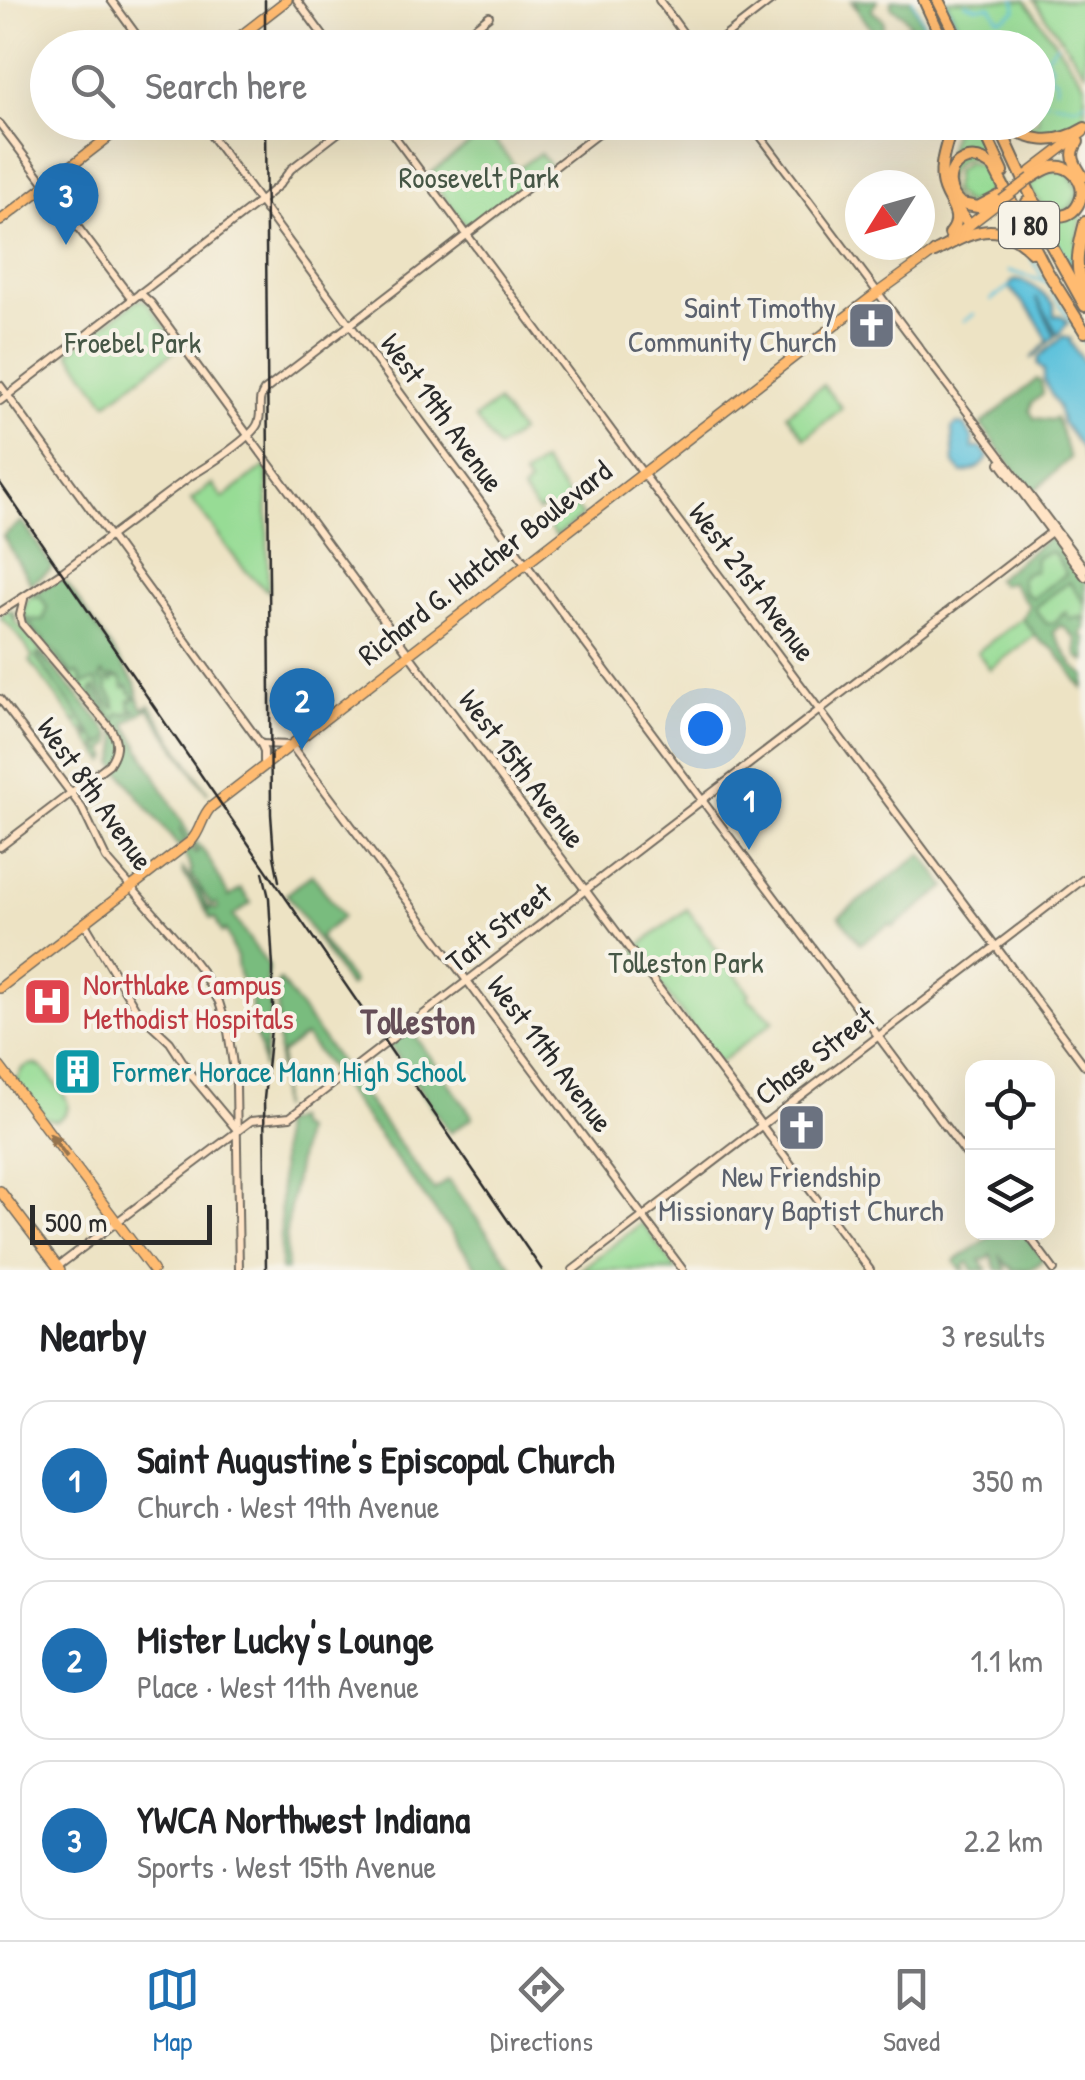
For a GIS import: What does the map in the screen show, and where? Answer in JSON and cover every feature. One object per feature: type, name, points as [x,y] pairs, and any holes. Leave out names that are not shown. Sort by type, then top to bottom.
[{"type":"highway","points":[[930,1],[939,30]]},
{"type":"highway","points":[[930,1],[948,30]]},
{"type":"highway","points":[[1055,140],[1083,134]]},
{"type":"highway","points":[[1078,170],[1072,153],[1083,134]]},
{"type":"highway","points":[[948,140],[941,174],[958,220],[950,234]]},
{"type":"highway","name":"I 80","points":[[989,140],[1027,221],[1085,323]]},
{"type":"highway","name":"I 80","points":[[1004,140],[1035,217],[1085,306]]},
{"type":"highway","points":[[1005,140],[1040,210],[1062,216],[1079,202],[1081,188],[1069,170],[1053,167],[1029,176]]},
{"type":"highway","points":[[1063,151],[1085,182]]},
{"type":"highway","points":[[1001,198],[978,207],[962,204],[950,190],[954,168],[962,160],[974,158],[985,160],[994,168],[1047,271],[1085,332]]},
{"type":"highway","points":[[950,201],[968,224]]},
{"type":"highway","points":[[1085,222],[1076,260],[1085,295]]},
{"type":"highway","points":[[935,251],[967,234],[994,232],[1020,241],[1047,271]]},
{"type":"main road","points":[[248,30],[287,0]]},
{"type":"main road","name":"Richard G. Hatcher Boulevard","points":[[935,251],[1083,134]]},
{"type":"main road","points":[[0,221],[105,140]]},
{"type":"main road","name":"Richard G. Hatcher Boulevard","points":[[879,292],[968,224]]},
{"type":"main road","name":"Richard G. Hatcher Boulevard","points":[[4,982],[191,841],[207,810],[923,260]]},
{"type":"main road","points":[[0,1068],[153,1270]]},
{"type":"main road","points":[[0,1192],[58,1268]]},
{"type":"street","points":[[111,0],[133,30]]},
{"type":"street","points":[[298,0],[319,30]]},
{"type":"street","points":[[659,0],[681,30]]},
{"type":"street","points":[[733,30],[772,0]]},
{"type":"street","points":[[472,30],[490,16]]},
{"type":"street","points":[[0,124],[132,300]]},
{"type":"street","name":"West 19th Avenue","points":[[214,140],[965,1153]]},
{"type":"street","points":[[4,398],[259,202],[329,140]]},
{"type":"street","name":"West 21st Avenue","points":[[397,140],[1085,1066]]},
{"type":"street","points":[[3,610],[247,435],[258,423],[260,394],[590,140]]},
{"type":"street","points":[[764,140],[879,292],[978,432],[1085,569]]},
{"type":"street","name":"West 15th Avenue","points":[[140,293],[870,1270]]},
{"type":"street","points":[[913,342],[928,346]]},
{"type":"street","points":[[0,385],[4,398],[261,744],[264,766]]},
{"type":"street","points":[[1053,530],[1085,577]]},
{"type":"street","name":"Taft Street","points":[[58,1268],[252,1120],[288,1118],[1053,530]]},
{"type":"street","points":[[20,617],[22,601],[31,592]]},
{"type":"street","points":[[0,846],[110,763],[116,748],[111,729],[20,617],[12,608],[3,610]]},
{"type":"street","name":"West 8th Avenue","points":[[0,699],[72,793],[105,856],[191,957],[219,1002],[234,1064],[239,1270]]},
{"type":"street","points":[[261,744],[291,745]]},
{"type":"street","name":"West 11th Avenue","points":[[291,745],[683,1270]]},
{"type":"street","name":"Chase Street","points":[[573,1270],[1085,878]]},
{"type":"street","points":[[84,922],[140,1015],[170,1042],[192,1076],[238,1131]]},
{"type":"street","points":[[1032,1240],[1054,1270]]},
{"type":"green space","points":[[850,0],[859,8],[855,0],[878,0],[872,8],[884,20],[882,30],[872,30]]},
{"type":"green space","points":[[891,0],[912,0],[925,30],[897,30],[911,25],[891,7]]},
{"type":"green space","points":[[946,0],[1025,0],[1046,30],[960,30]]},
{"type":"green space","points":[[1034,0],[1085,0],[1085,72]]},
{"type":"green space","points":[[1055,42],[1085,84],[1085,124],[1070,134],[1055,135]]},
{"type":"green space","name":"Roosevelt Park","points":[[475,140],[494,140],[517,169],[540,153],[550,166],[468,229],[428,175]]},
{"type":"green space","points":[[951,140],[983,140],[991,159],[960,160],[947,177],[953,198],[978,210],[967,218],[949,194],[945,183]]},
{"type":"green space","points":[[1062,157],[1070,167],[1078,183],[1053,164]]},
{"type":"green space","points":[[967,162],[990,168],[999,192],[982,203],[965,203],[953,191],[955,171]]},
{"type":"green space","points":[[1051,170],[1067,172],[1076,187],[1077,195],[1068,210],[1047,212],[1028,186]]},
{"type":"green space","points":[[1080,190],[1075,275],[1040,215],[1068,216]]},
{"type":"green space","name":"Froebel Park","points":[[141,300],[146,301],[180,347],[107,403],[69,352]]},
{"type":"green space","points":[[1037,379],[1043,394],[1032,403],[1030,411],[1034,418],[1055,418],[1070,458],[1032,493],[981,425]]},
{"type":"green space","points":[[823,385],[842,408],[805,438],[787,414]]},
{"type":"green space","points":[[497,402],[520,432],[498,449],[475,418]]},
{"type":"green space","points":[[542,462],[582,516],[556,536],[547,525],[555,519],[546,507],[538,512],[522,491],[529,484],[523,476]]},
{"type":"green space","points":[[266,466],[268,591],[237,560],[191,500],[212,484],[223,498]]},
{"type":"green space","points":[[22,521],[52,566],[31,584],[3,536]]},
{"type":"green space","points":[[1051,536],[1085,582],[1085,604],[1069,582],[1035,607],[1047,624],[1066,612],[1070,619],[1083,617],[1085,662],[1077,656],[1076,638],[1061,625],[1053,632],[1074,667],[1085,675],[1083,689],[1055,650],[1040,641],[1022,618],[1029,606],[1011,582],[1000,584],[996,579]],"holes":[[[1055,554],[1066,574],[1032,598],[1024,592],[1021,579],[1035,571],[1036,557]]]},
{"type":"green space","points":[[1050,551],[1067,574],[1032,599],[1024,592],[1020,579],[1028,573],[1035,557]]},
{"type":"green space","points":[[59,578],[135,683],[141,706],[150,705],[207,791],[208,794],[148,708],[126,724],[191,838],[186,841],[179,828],[185,842],[179,847],[114,763],[116,733],[91,693],[94,687],[115,721],[118,713],[136,711],[130,709],[129,701],[136,698],[128,686],[124,688],[121,678],[112,676],[112,682],[103,673],[100,678],[107,682],[114,700],[115,708],[112,707],[96,680],[81,685],[77,673],[72,675],[24,618],[33,622],[44,619],[47,607],[40,596],[32,595]]},
{"type":"green space","points":[[1069,582],[1085,604],[1085,620],[1062,614],[1047,624],[1035,606]]},
{"type":"green space","points":[[32,594],[40,596],[47,607],[44,619],[24,619],[29,598]]},
{"type":"green space","points":[[8,610],[13,611],[17,619],[10,612],[16,624],[54,668],[40,655],[36,658],[100,745],[111,736],[112,743],[104,750],[109,757],[105,757],[106,763],[97,751],[102,751],[98,746],[96,750],[87,737],[92,737],[75,722],[79,721],[74,720],[30,661],[32,657],[22,641],[0,617]]},
{"type":"green space","points":[[1022,618],[1035,635],[990,669],[977,652]]},
{"type":"green space","points":[[25,620],[68,672],[96,680],[108,703],[115,707],[100,679],[104,672],[112,681],[111,676],[122,678],[124,688],[128,686],[135,697],[131,700],[136,710],[114,721],[94,688],[91,690],[114,729]]},
{"type":"green space","points":[[38,654],[108,731],[111,736],[105,743],[100,745],[36,657]]},
{"type":"green space","points":[[195,841],[229,897],[241,889],[251,903],[233,916],[269,967],[271,1011],[263,1068],[252,1001],[241,980],[229,937],[225,930],[222,933],[215,918],[211,919],[183,872],[209,910],[218,908],[216,903],[212,906],[190,872],[183,851],[189,849],[196,854],[198,851],[191,847]]},
{"type":"green space","points":[[922,854],[946,887],[893,927],[890,924],[860,944],[839,916]]},
{"type":"green space","points":[[312,874],[343,917],[320,938],[353,983],[349,987],[287,894]]},
{"type":"green space","name":"Tolleston Park","points":[[687,909],[750,994],[747,997],[774,1021],[719,1063],[634,950]]},
{"type":"green space","points":[[280,980],[345,1070],[338,1069],[340,1073],[336,1076],[305,1036],[281,1054],[280,1109],[277,983]]},
{"type":"green space","points":[[409,1027],[473,1117],[450,1133],[389,1044]]},
{"type":"green space","points":[[35,1064],[47,1073],[67,1101],[67,1111],[56,1121],[42,1115],[13,1078]]},
{"type":"green space","points":[[349,1076],[434,1190],[448,1180],[515,1270],[479,1270],[339,1083]]},
{"type":"green space","points":[[294,1118],[303,1130],[286,1232],[287,1270],[281,1270],[280,1123]]},
{"type":"green space","points":[[642,1223],[677,1270],[580,1270]]},
{"type":"green space","points":[[986,1240],[1029,1240],[1043,1258],[1030,1268],[1013,1270],[999,1254],[1006,1270],[997,1270],[991,1255],[980,1260],[987,1270],[973,1270],[966,1263],[966,1270],[961,1270],[956,1260]]},
{"type":"water","points":[[1019,280],[1046,297],[1054,305],[1054,316],[1060,315],[1067,324],[1058,335],[1036,297],[1055,336],[1031,359],[1047,339],[1033,314],[1009,287]]},
{"type":"water","points":[[1063,336],[1071,339],[1085,364],[1085,462],[1082,449],[1062,422],[1044,381],[1044,370],[1038,364],[1039,357]]},
{"type":"water","points":[[965,425],[973,448],[981,448],[988,456],[978,468],[962,473],[954,464],[952,428]]},
{"type":"waterway","points":[[913,0],[927,30]]},
{"type":"waterway","points":[[944,0],[959,30]]},
{"type":"waterway","points":[[965,3],[991,6],[998,18],[1004,18],[1016,10],[1015,0]]},
{"type":"waterway","points":[[1055,79],[1056,88]]},
{"type":"waterway","points":[[1055,102],[1076,106],[1085,101]]},
{"type":"waterway","points":[[933,150],[936,140]]},
{"type":"waterway","points":[[980,140],[980,153]]},
{"type":"waterway","points":[[1044,221],[1069,262],[1071,256]]},
{"type":"waterway","points":[[1031,257],[1044,280]]},
{"type":"waterway","points":[[1009,271],[1046,282],[1085,343]]},
{"type":"waterway","points":[[991,300],[1010,286]]},
{"type":"waterway","points":[[964,321],[974,314]]},
{"type":"railway","points":[[265,0],[265,30]]},
{"type":"railway","points":[[265,140],[271,814],[279,881]]},
{"type":"railway","points":[[0,483],[542,1270]]},
{"type":"railway","points":[[263,872],[269,898],[273,967],[264,1099],[266,1270]]},
{"type":"place","name":"YWCA Northwest Indiana","points":[[66,245]]},
{"type":"place","name":"Saint Timothy Community Church","points":[[871,325]]},
{"type":"place","name":"Mister Lucky's Lounge","points":[[302,750]]},
{"type":"place","name":"Saint Augustine's Episcopal Church","points":[[749,850]]},
{"type":"place","name":"Northlake Campus Methodist Hospitals","points":[[48,1002]]},
{"type":"place","name":"Former Horace Mann High School","points":[[78,1072]]},
{"type":"place","name":"New Friendship Missionary Baptist Church","points":[[801,1128]]},
{"type":"district","name":"Tolleston","points":[[418,1022]]}]
